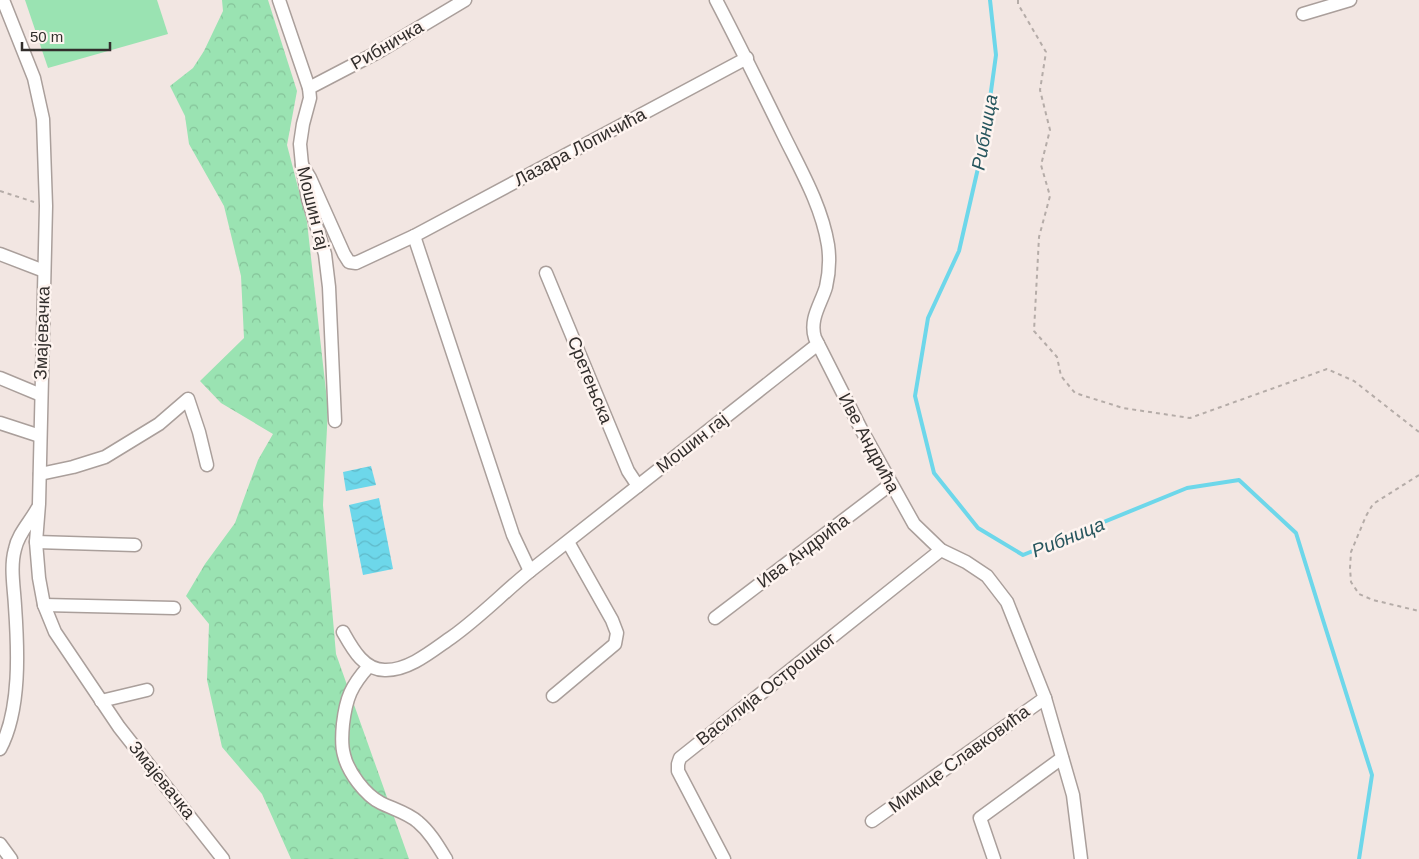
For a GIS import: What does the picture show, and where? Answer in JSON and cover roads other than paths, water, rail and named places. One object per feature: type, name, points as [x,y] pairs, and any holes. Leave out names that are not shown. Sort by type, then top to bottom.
[{"type":"street","name":"Змајевачка","points":[[3,0],[34,78],[44,119],[46,206],[40,474],[36,542],[39,578],[44,605],[56,632],[118,726],[223,859]]},
{"type":"street","name":"Мошин гај","points":[[279,0],[309,88],[310,98],[300,144],[308,199],[325,254],[329,287],[336,421]]},
{"type":"street","name":"Рибничка","points":[[309,88],[378,52],[465,0]]},
{"type":"street","name":"Иве Андрића","points":[[716,0],[747,58],[823,219],[829,247],[829,271],[826,287],[813,320],[812,330],[861,429],[914,524],[941,550],[966,562],[987,576],[1007,602],[1045,698],[1073,795],[1081,859]]},
{"type":"street","points":[[1303,14],[1350,0]]},
{"type":"street","name":"Лазара Лопичића","points":[[302,165],[310,178],[331,227],[349,262],[356,263],[414,236],[747,58]]},
{"type":"street","points":[[414,236],[513,536],[530,571]]},
{"type":"street","name":"Змајевачка","points":[[0,254],[44,271]]},
{"type":"street","name":"Сретењска","points":[[546,273],[628,470],[638,486]]},
{"type":"street","name":"Мошин гај","points":[[369,666],[385,671],[404,667],[454,636],[530,571],[818,344]]},
{"type":"street","name":"Змајевачка","points":[[0,378],[41,395]]},
{"type":"street","points":[[40,474],[73,467],[105,457],[159,424],[188,399],[199,432],[206,465]]},
{"type":"street","points":[[0,423],[40,436]]},
{"type":"street","name":"Ива Андрића","points":[[715,618],[891,484]]},
{"type":"street","name":"Змајевачка","points":[[0,749],[10,726],[15,702],[16,616],[12,564],[19,536],[29,524],[39,504]]},
{"type":"street","points":[[36,542],[135,545]]},
{"type":"street","points":[[552,696],[615,644],[617,633],[612,620],[568,542]]},
{"type":"street","name":"Василија Острошког","points":[[724,859],[678,771],[680,758],[941,550]]},
{"type":"street","points":[[44,605],[174,608]]},
{"type":"street","points":[[343,632],[353,649],[369,666],[356,681],[348,695],[342,740],[344,756],[364,789],[378,802],[417,821],[435,841],[446,859]]},
{"type":"street","points":[[101,701],[147,690]]},
{"type":"street","name":"Микице Славковића","points":[[872,821],[1045,698]]},
{"type":"street","points":[[994,859],[980,818],[1062,758]]},
{"type":"street","points":[[0,844],[11,859]]},
{"type":"water","points":[[371,466],[376,485],[346,491],[343,472]]},
{"type":"water","points":[[379,498],[393,569],[363,575],[349,505]]},
{"type":"waterway","name":"Рибница","points":[[990,0],[996,55],[984,142],[959,251],[928,318],[915,396],[934,473],[978,528],[1023,555],[1187,488],[1239,480],[1296,533],[1372,775],[1359,859]]}]
